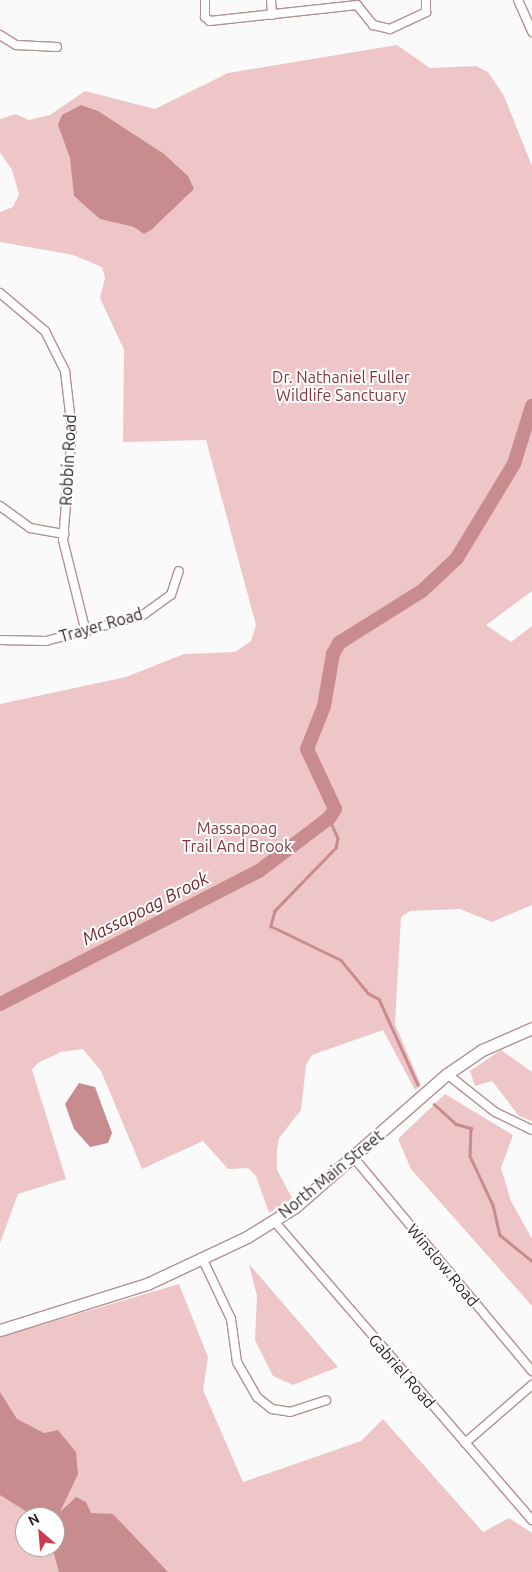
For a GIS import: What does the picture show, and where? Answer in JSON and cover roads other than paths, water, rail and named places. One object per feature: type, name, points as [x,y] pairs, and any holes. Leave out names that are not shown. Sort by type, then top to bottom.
[{"type":"main road","name":"North Main Street","points":[[0,1330],[147,1284],[203,1260],[274,1221],[354,1158],[447,1074],[482,1050],[532,1028]]},
{"type":"street","points":[[204,0],[207,20],[272,15],[357,2],[373,25],[390,29],[426,12],[426,0]]},
{"type":"street","points":[[271,0],[272,15]]},
{"type":"street","points":[[518,0],[532,32]]},
{"type":"street","points":[[0,35],[16,45],[57,47]]},
{"type":"street","name":"Robbin Road","points":[[0,293],[45,332],[65,371],[72,431],[64,534],[86,632]]},
{"type":"street","points":[[0,506],[30,528],[64,534]]},
{"type":"street","name":"Trayer Road","points":[[0,640],[46,641],[86,632],[160,606],[171,595],[180,571]]},
{"type":"street","points":[[447,1074],[495,1112],[532,1130]]},
{"type":"street","name":"Winslow Road","points":[[354,1158],[532,1371]]},
{"type":"street","name":"Gabriel Road","points":[[274,1221],[532,1520]]},
{"type":"street","points":[[203,1260],[231,1319],[237,1362],[257,1397],[272,1410],[290,1412],[326,1400]]},
{"type":"street","points":[[464,1443],[532,1385]]},
{"type":"waterway","name":"Massapoag Brook","points":[[0,1004],[259,871],[329,818],[335,809],[307,749],[324,706],[333,654],[339,643],[422,591],[457,558],[514,464],[532,406]]},
{"type":"waterway","points":[[329,818],[338,838],[336,848],[275,911],[271,926],[341,960],[368,993],[379,999],[418,1085]]},
{"type":"waterway","points":[[434,1104],[456,1124],[471,1128],[470,1156],[493,1205],[500,1235],[532,1261]]},
{"type":"park label","name":"Dr. Nathaniel Fuller Wildlife Sanctuary","points":[[341,386]]},
{"type":"park label","name":"Massapoag Trail And Brook","points":[[237,837]]}]
